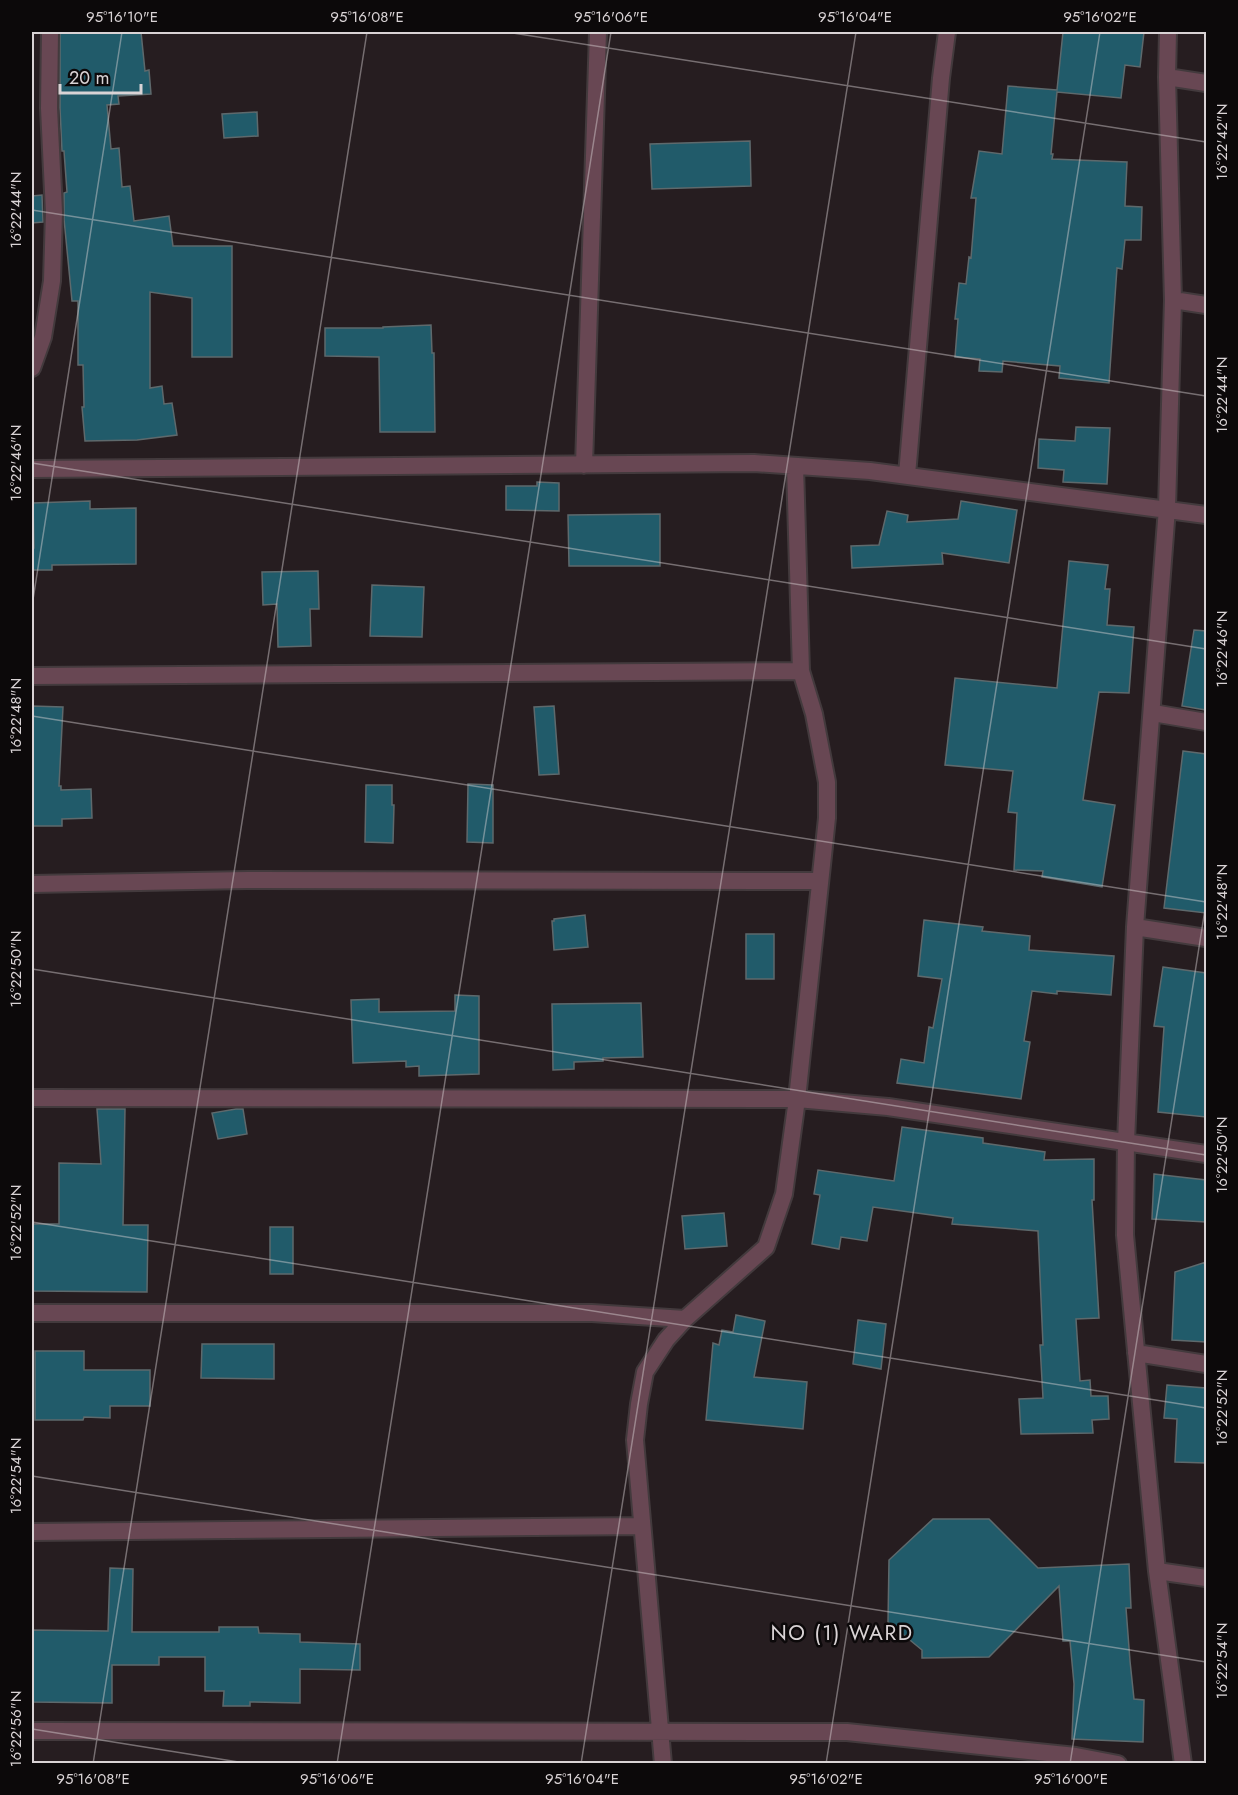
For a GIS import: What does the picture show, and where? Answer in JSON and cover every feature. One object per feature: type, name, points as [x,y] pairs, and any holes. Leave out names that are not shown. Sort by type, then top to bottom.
[{"type":"street","points":[[32,368],[43,337],[52,281],[54,212],[49,108],[50,32]]},
{"type":"street","points":[[584,465],[598,32]]},
{"type":"street","points":[[907,476],[941,78],[947,32]]},
{"type":"street","points":[[1168,32],[1167,77],[1173,300],[1167,508],[1135,927],[1126,1142],[1125,1235],[1157,1571],[1183,1764]]},
{"type":"street","points":[[1167,77],[1206,83]]},
{"type":"street","points":[[1173,300],[1206,305]]},
{"type":"street","points":[[32,469],[754,463],[907,476],[1167,508],[1206,515]]},
{"type":"street","points":[[663,1764],[635,1440],[639,1404],[645,1372],[666,1340],[685,1319],[766,1247],[784,1194],[797,1099],[820,880],[826,818],[826,782],[813,714],[801,671],[795,466]]},
{"type":"street","points":[[32,676],[801,671]]},
{"type":"street","points":[[1153,713],[1206,722]]},
{"type":"street","points":[[32,884],[247,880],[820,880]]},
{"type":"street","points":[[1135,927],[1206,938]]},
{"type":"street","points":[[32,1098],[797,1099],[888,1107],[1206,1154]]},
{"type":"street","points":[[32,1313],[592,1313],[685,1319]]},
{"type":"street","points":[[1136,1353],[1206,1364]]},
{"type":"street","points":[[32,1532],[642,1526]]},
{"type":"street","points":[[1157,1571],[1206,1578]]},
{"type":"street","points":[[32,1731],[847,1732],[1076,1756],[1118,1764]]},
{"type":"building","points":[[60,32],[141,32],[145,71],[149,70],[151,94],[118,96],[119,104],[107,105],[111,149],[119,148],[122,187],[130,186],[134,221],[169,216],[173,246],[232,246],[232,357],[192,357],[192,298],[150,292],[150,388],[162,386],[164,404],[172,403],[177,435],[137,440],[85,441],[82,407],[84,407],[83,365],[78,365],[78,301],[72,301],[64,219],[64,193],[67,192],[60,108]]},
{"type":"building","points":[[1063,32],[1144,32],[1140,67],[1125,65],[1121,98],[1057,92],[1052,159],[1127,162],[1125,206],[1142,207],[1141,240],[1125,240],[1122,269],[1117,268],[1109,383],[1059,378],[1060,366],[1003,361],[1002,372],[979,371],[980,359],[955,357],[958,319],[955,319],[959,283],[966,284],[969,257],[971,258],[976,198],[971,198],[979,151],[1002,154],[1008,86],[1057,90]]},
{"type":"building","points":[[257,112],[258,136],[224,138],[222,114]]},
{"type":"building","points":[[750,141],[751,186],[652,189],[650,144]]},
{"type":"building","points":[[42,195],[43,222],[32,223],[32,196]]},
{"type":"building","points":[[431,325],[432,353],[434,353],[435,432],[380,432],[379,357],[325,356],[325,328]]},
{"type":"building","points":[[1076,427],[1110,428],[1107,484],[1063,482],[1064,470],[1038,468],[1039,439],[1075,441]]},
{"type":"building","points":[[537,482],[559,483],[559,511],[506,510],[506,486],[537,486]]},
{"type":"building","points":[[90,501],[90,509],[136,508],[136,564],[52,565],[52,570],[32,570],[33,503]]},
{"type":"building","points":[[961,501],[1017,510],[1009,563],[942,553],[943,564],[852,568],[851,546],[879,545],[887,511],[908,515],[907,522],[958,519]]},
{"type":"building","points":[[660,514],[660,566],[569,566],[568,515]]},
{"type":"building","points":[[1069,561],[1108,565],[1105,589],[1110,589],[1107,625],[1134,627],[1129,693],[1099,692],[1083,800],[1115,805],[1102,887],[1042,877],[1043,871],[1014,870],[1017,813],[1008,812],[1013,771],[945,765],[955,678],[1057,688]]},
{"type":"building","points":[[318,571],[319,609],[310,609],[311,646],[278,647],[277,604],[263,605],[262,572]]},
{"type":"building","points":[[372,585],[424,587],[422,637],[370,636]]},
{"type":"building","points":[[1194,630],[1206,631],[1206,710],[1182,706]]},
{"type":"building","points":[[32,706],[63,707],[59,786],[61,790],[91,789],[92,818],[62,819],[62,826],[32,826]]},
{"type":"building","points":[[554,706],[559,774],[539,775],[534,707]]},
{"type":"building","points":[[1183,751],[1206,754],[1206,913],[1164,908]]},
{"type":"building","points":[[468,784],[493,785],[493,843],[467,842]]},
{"type":"building","points":[[366,785],[392,785],[393,843],[365,842]]},
{"type":"building","points":[[585,915],[588,947],[554,950],[552,921]]},
{"type":"building","points":[[924,920],[983,927],[982,931],[1030,936],[1029,950],[1114,956],[1111,995],[1032,991],[1024,1041],[1030,1042],[1021,1099],[897,1083],[901,1059],[924,1063],[929,1027],[933,1028],[942,979],[918,976]]},
{"type":"building","points":[[746,934],[774,934],[774,979],[746,979]]},
{"type":"building","points":[[1163,967],[1206,973],[1206,1117],[1158,1112],[1164,1027],[1154,1026]]},
{"type":"building","points":[[455,995],[479,996],[479,1074],[419,1076],[419,1066],[406,1067],[406,1061],[353,1063],[351,1000],[379,999],[379,1012],[455,1011]]},
{"type":"building","points":[[641,1003],[643,1057],[603,1058],[603,1061],[574,1062],[574,1069],[553,1070],[552,1004]]},
{"type":"building","points":[[97,1109],[125,1109],[123,1225],[148,1225],[147,1292],[32,1291],[32,1224],[59,1224],[59,1163],[101,1164]]},
{"type":"building","points":[[243,1109],[247,1134],[218,1139],[212,1113]]},
{"type":"building","points":[[902,1127],[983,1138],[983,1143],[1045,1152],[1044,1160],[1094,1159],[1094,1200],[1092,1200],[1099,1318],[1076,1319],[1080,1381],[1090,1380],[1091,1396],[1108,1396],[1109,1419],[1092,1420],[1093,1433],[1021,1434],[1019,1399],[1043,1398],[1038,1231],[952,1224],[953,1218],[873,1207],[867,1241],[841,1237],[839,1249],[812,1244],[820,1195],[814,1194],[818,1170],[894,1181]]},
{"type":"building","points":[[1154,1174],[1206,1180],[1206,1222],[1152,1219]]},
{"type":"building","points":[[724,1213],[727,1246],[685,1249],[682,1216]]},
{"type":"building","points":[[270,1227],[293,1227],[293,1274],[270,1274]]},
{"type":"building","points":[[1206,1262],[1206,1342],[1172,1340],[1175,1272]]},
{"type":"building","points":[[736,1315],[765,1321],[754,1377],[807,1382],[803,1429],[706,1420],[713,1343],[719,1345],[722,1330],[733,1332]]},
{"type":"building","points":[[858,1320],[886,1324],[881,1369],[853,1364]]},
{"type":"building","points":[[202,1344],[274,1344],[274,1379],[201,1378]]},
{"type":"building","points":[[35,1351],[84,1351],[84,1370],[150,1370],[150,1406],[110,1406],[110,1418],[35,1420]]},
{"type":"building","points":[[1167,1385],[1206,1388],[1206,1463],[1175,1462],[1177,1419],[1164,1418]]},
{"type":"building","points":[[933,1519],[989,1519],[1038,1568],[1129,1564],[1131,1608],[1126,1608],[1130,1661],[1134,1699],[1144,1700],[1143,1742],[1072,1739],[1074,1684],[1070,1641],[1063,1641],[1059,1586],[989,1657],[922,1658],[922,1650],[888,1622],[889,1560]]},
{"type":"building","points":[[110,1568],[133,1569],[132,1632],[219,1632],[219,1627],[258,1627],[259,1633],[300,1634],[300,1642],[360,1644],[360,1670],[300,1669],[300,1703],[250,1702],[250,1706],[223,1706],[224,1691],[205,1691],[205,1657],[159,1657],[159,1665],[112,1665],[112,1703],[32,1702],[32,1630],[108,1631]]},
{"type":"district","name":"NO (1) WARD","points":[[842,1633]]}]
